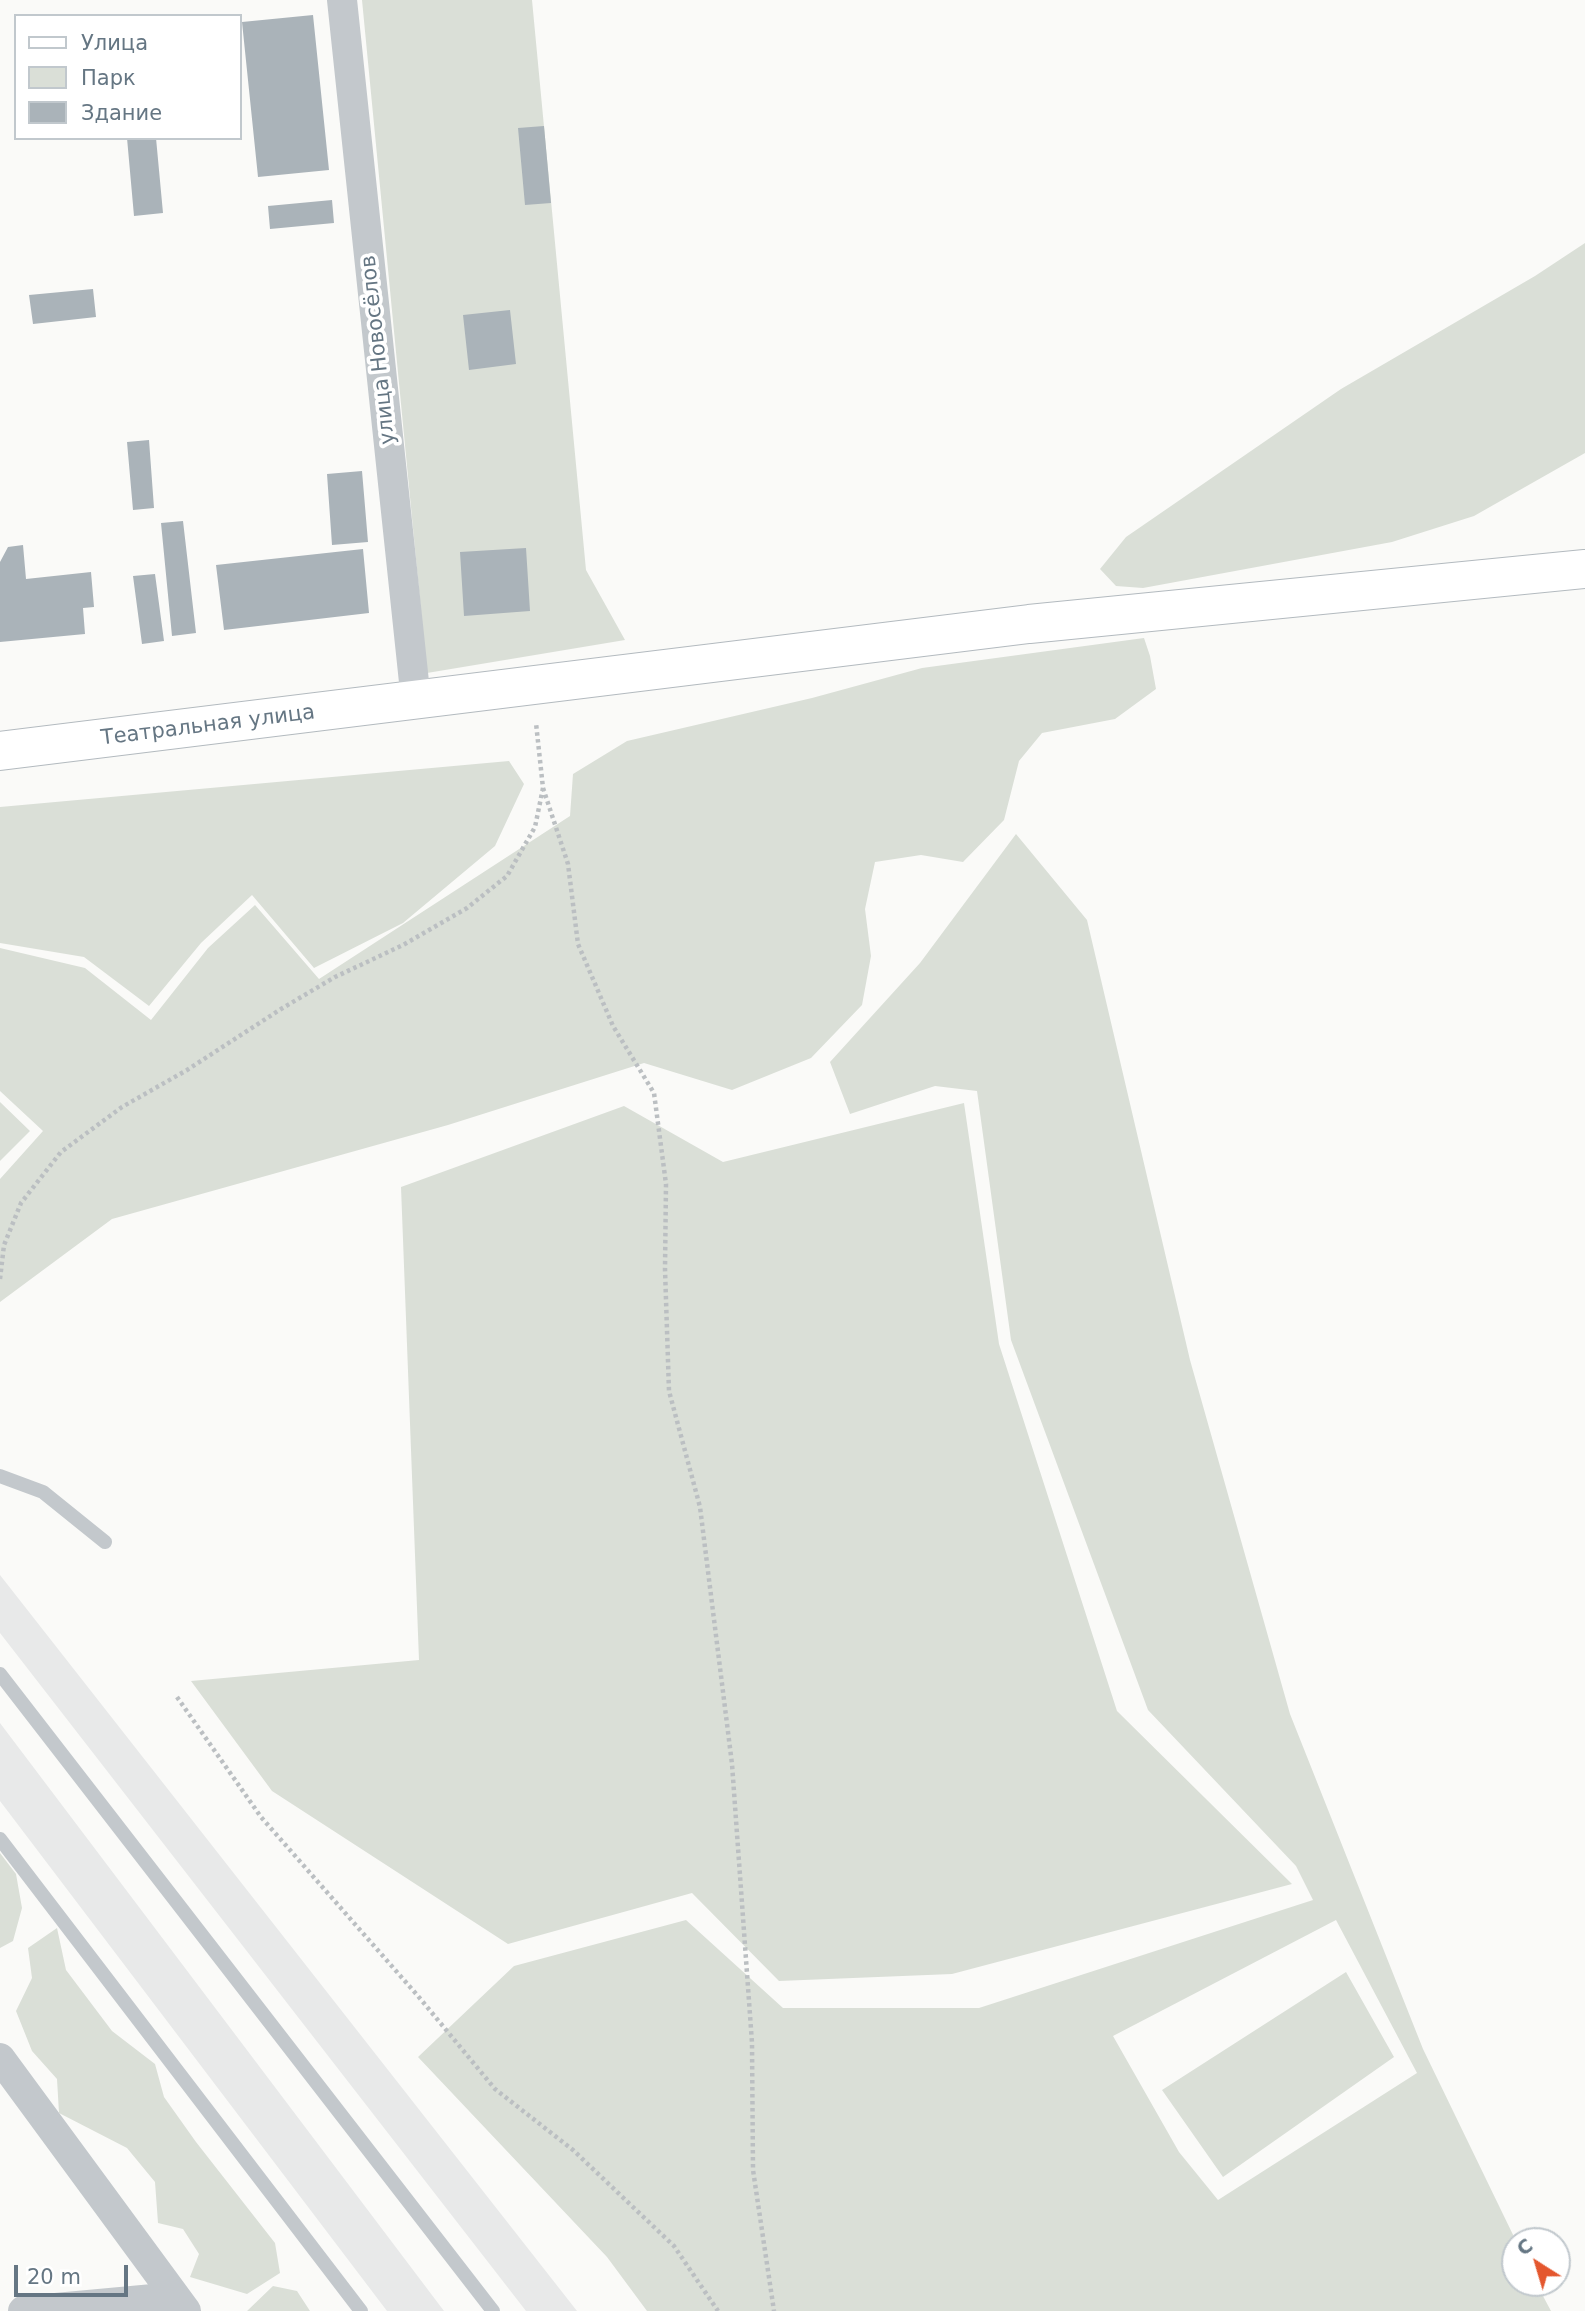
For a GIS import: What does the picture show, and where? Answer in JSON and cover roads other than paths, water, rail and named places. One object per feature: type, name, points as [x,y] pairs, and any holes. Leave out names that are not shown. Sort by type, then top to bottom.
[{"type":"main road","name":"Театральная улица","points":[[0,751],[1029,624],[1585,569]]},
{"type":"street","name":"улица Новосёлов","points":[[342,0],[416,701]]},
{"type":"street","points":[[0,2058],[180,2304]]},
{"type":"street","points":[[23,2311],[180,2304]]},
{"type":"lane","points":[[0,1476],[43,1492],[105,1542]]},
{"type":"lane","points":[[0,1674],[493,2311]]},
{"type":"lane","points":[[0,1839],[361,2311]]}]
